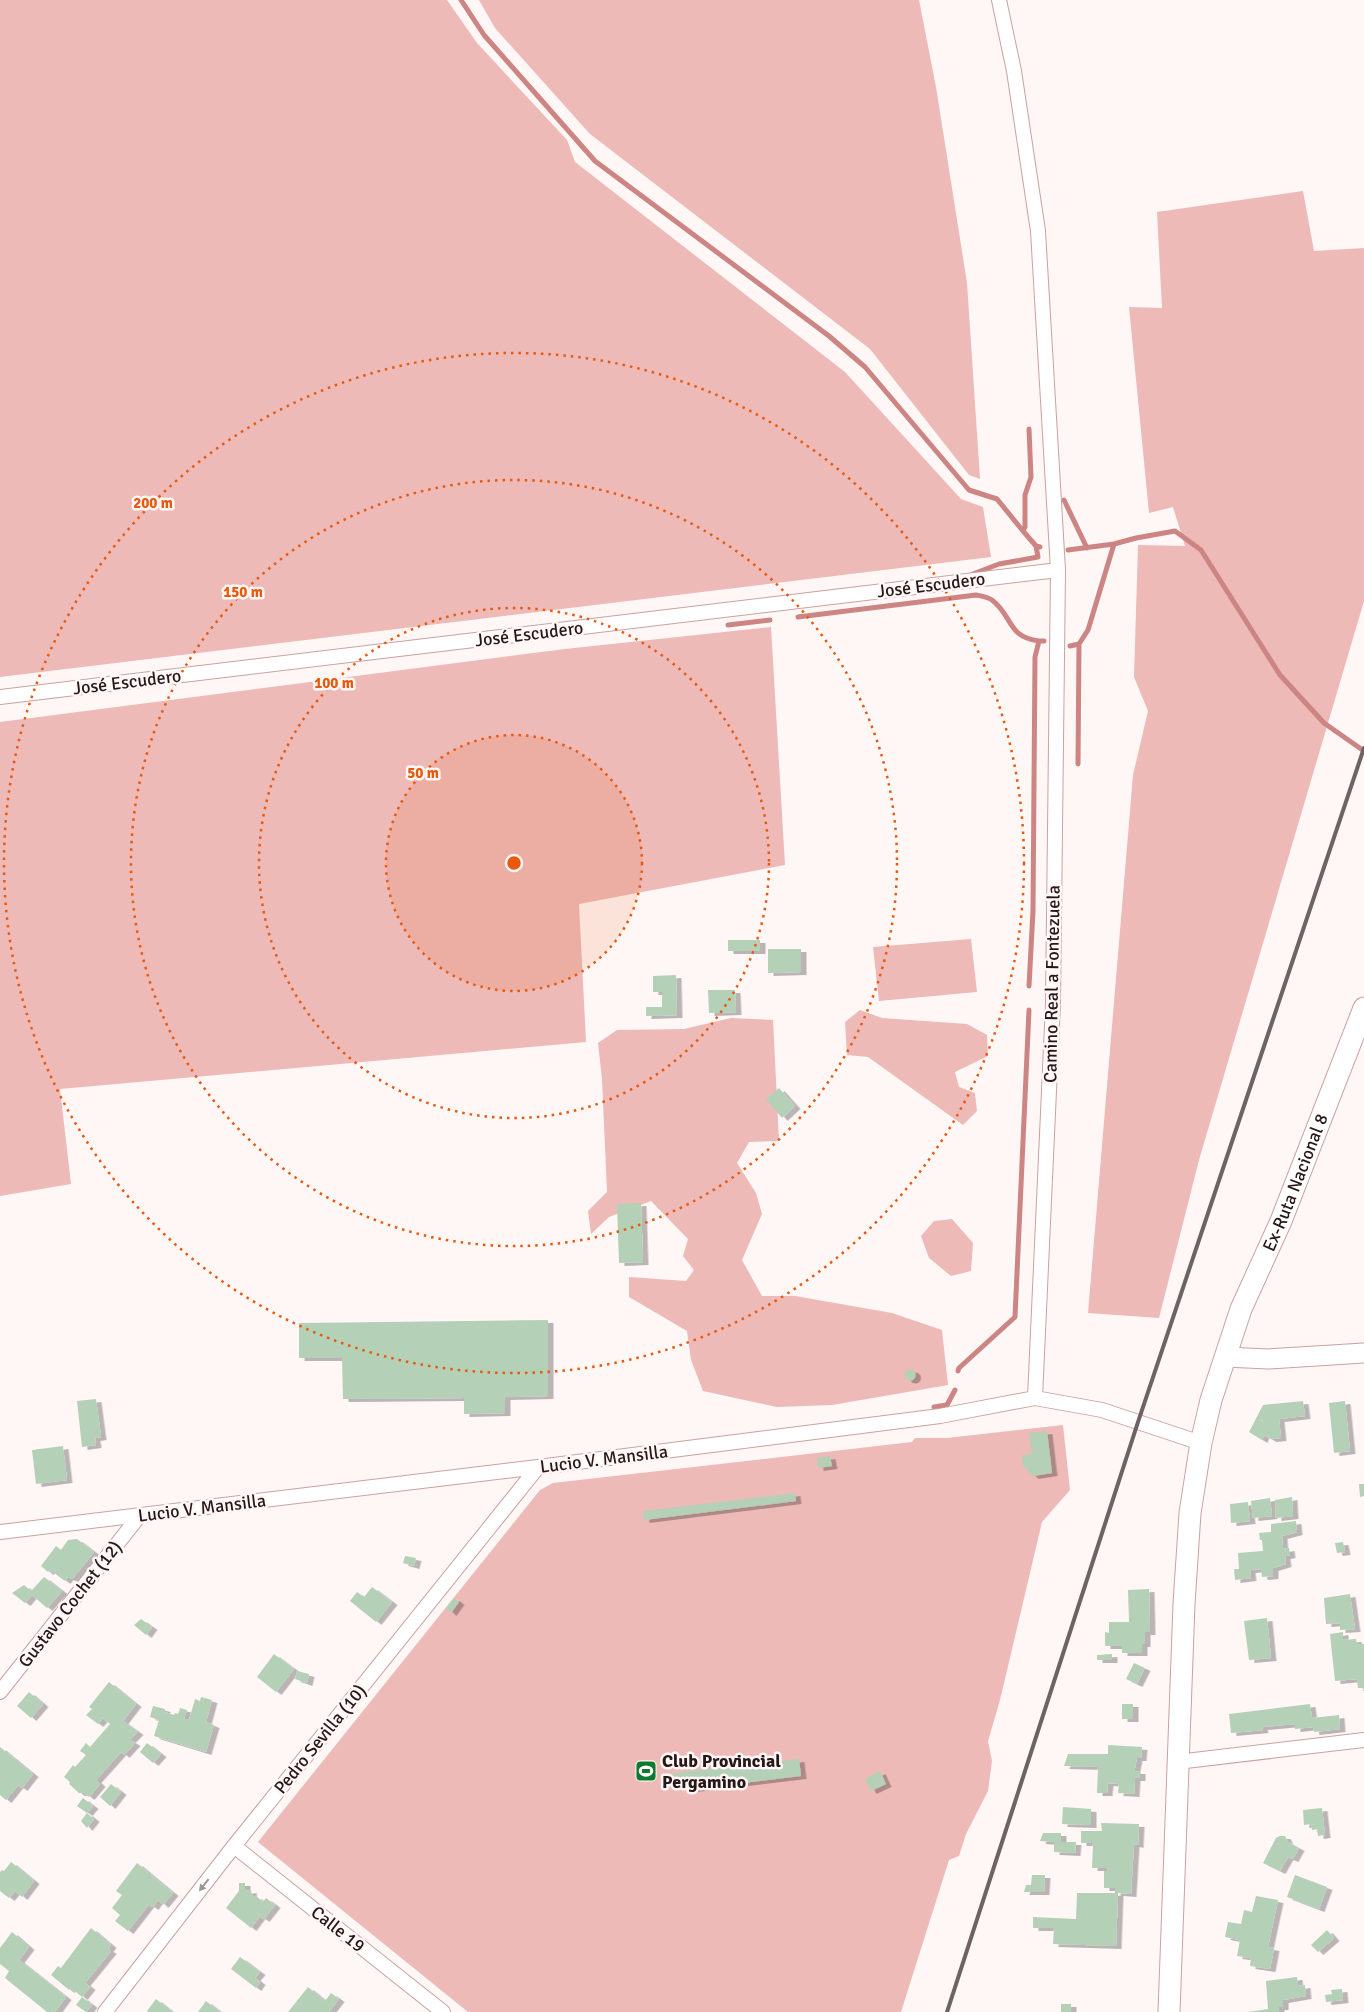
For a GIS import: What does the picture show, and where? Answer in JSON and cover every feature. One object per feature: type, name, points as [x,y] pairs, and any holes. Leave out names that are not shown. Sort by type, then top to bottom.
[{"type":"main road","name":"Ex-Ruta Nacional 8","points":[[1169,2012],[1177,1762],[1187,1545],[1201,1443],[1212,1400],[1241,1309],[1281,1221],[1364,1008]]},
{"type":"main road","points":[[1225,1357],[1268,1359],[1364,1353]]},
{"type":"street","name":"Camino Real a Fontezuela","points":[[999,0],[1014,71],[1038,231],[1058,570],[1053,1004],[1035,1398]]},
{"type":"street","name":"José Escudero","points":[[0,697],[1058,570]]},
{"type":"street","name":"Lucio V. Mansilla","points":[[0,1532],[940,1416],[1035,1398],[1102,1410],[1201,1443]]},
{"type":"street","name":"Pedro Sevilla (10)","points":[[105,2012],[234,1846],[538,1467]]},
{"type":"street","name":"Gustavo Cochet (12)","points":[[0,1692],[140,1515]]},
{"type":"street","points":[[1177,1762],[1364,1740]]},
{"type":"street","name":"Calle 19","points":[[234,1846],[443,2012]]},
{"type":"shaded area","points":[[0,0],[447,0],[477,43],[567,140],[575,162],[845,372],[961,499],[983,507],[991,557],[0,677]]},
{"type":"shaded area","points":[[479,0],[919,0],[936,87],[967,283],[980,479],[969,475],[870,349],[590,134],[495,28]]},
{"type":"shaded area","points":[[1303,191],[1314,251],[1364,248],[1364,601],[1199,1160],[1159,1318],[1088,1313],[1133,775],[1148,711],[1134,677],[1138,545],[1185,546],[1173,507],[1149,513],[1129,307],[1162,308],[1157,212]]},
{"type":"shaded area","points":[[771,627],[785,865],[579,904],[586,1042],[60,1089],[71,1184],[0,1196],[0,722],[565,649]]},
{"type":"shaded area","points":[[971,939],[977,992],[879,1001],[873,947]]},
{"type":"shaded area","points":[[860,1010],[882,1018],[967,1024],[987,1035],[988,1056],[955,1072],[959,1087],[975,1093],[977,1111],[963,1125],[868,1057],[847,1055],[845,1022]]},
{"type":"shaded area","points":[[731,1018],[773,1020],[779,1141],[749,1142],[737,1163],[756,1193],[762,1214],[742,1260],[762,1296],[795,1296],[892,1313],[942,1330],[948,1385],[832,1405],[777,1407],[703,1391],[691,1360],[687,1331],[629,1297],[629,1277],[686,1281],[694,1270],[683,1256],[688,1239],[651,1201],[609,1217],[591,1234],[588,1211],[607,1192],[602,1079],[598,1043],[617,1030],[684,1029]]},
{"type":"shaded area","points":[[952,1219],[973,1243],[971,1271],[951,1276],[929,1258],[921,1236],[934,1221]]},
{"type":"shaded area","name":"Club Provincial Pergamino","points":[[1063,1425],[1070,1490],[1042,1522],[1000,1700],[988,1741],[992,1761],[988,1791],[966,1834],[959,1856],[949,1860],[901,2012],[468,2012],[258,1842],[540,1490],[553,1483],[912,1442],[915,1438],[947,1438]]},
{"type":"building","points":[[728,940],[760,940],[760,951],[728,951]]},
{"type":"building","points":[[768,949],[801,949],[801,972],[768,973]]},
{"type":"building","points":[[676,975],[677,1015],[646,1016],[646,1007],[662,1007],[662,992],[653,992],[653,976]]},
{"type":"building","points":[[708,990],[735,990],[736,1012],[709,1013]]},
{"type":"building","points":[[779,1088],[795,1106],[782,1118],[766,1099]]},
{"type":"building","points":[[641,1203],[643,1262],[619,1263],[617,1204]]},
{"type":"building","points":[[548,1320],[548,1396],[505,1397],[505,1413],[464,1414],[464,1398],[343,1399],[342,1358],[299,1358],[299,1323]]},
{"type":"building","points":[[908,1370],[912,1370],[915,1375],[914,1379],[908,1380],[905,1377],[905,1373]]},
{"type":"building","points":[[96,1399],[101,1437],[95,1438],[96,1445],[82,1447],[77,1401]]},
{"type":"building","points":[[1303,1401],[1305,1416],[1279,1419],[1281,1438],[1271,1439],[1264,1435],[1262,1440],[1249,1432],[1263,1405]]},
{"type":"building","points":[[1345,1401],[1350,1451],[1334,1453],[1329,1403]]},
{"type":"building","points":[[1047,1431],[1052,1473],[1033,1476],[1023,1466],[1022,1455],[1032,1454],[1029,1433]]},
{"type":"building","points":[[63,1446],[67,1480],[36,1484],[32,1450]]},
{"type":"building","points":[[830,1456],[832,1466],[818,1468],[817,1458]]},
{"type":"building","points":[[1359,1484],[1364,1484],[1364,1496],[1360,1497]]},
{"type":"building","points":[[795,1493],[796,1501],[644,1520],[643,1511]]},
{"type":"building","points":[[1292,1497],[1293,1516],[1276,1518],[1275,1500]]},
{"type":"building","points":[[1270,1498],[1272,1516],[1253,1518],[1251,1501]]},
{"type":"building","points":[[1248,1502],[1250,1521],[1231,1523],[1230,1504]]},
{"type":"building","points":[[1296,1521],[1297,1532],[1282,1536],[1283,1549],[1289,1548],[1290,1555],[1285,1556],[1286,1564],[1273,1568],[1273,1576],[1262,1577],[1261,1569],[1250,1570],[1251,1578],[1235,1580],[1234,1569],[1239,1569],[1238,1553],[1263,1551],[1259,1533],[1271,1532],[1271,1524]]},
{"type":"building","points":[[77,1539],[94,1552],[72,1579],[68,1577],[65,1581],[41,1566],[56,1546],[61,1550],[68,1540]]},
{"type":"building","points":[[1343,1542],[1345,1552],[1337,1553],[1335,1543]]},
{"type":"building","points":[[405,1556],[416,1558],[414,1566],[403,1563]]},
{"type":"building","points":[[44,1577],[62,1591],[47,1608],[32,1595],[25,1603],[12,1593],[24,1585],[31,1591]]},
{"type":"building","points":[[372,1587],[392,1602],[376,1622],[350,1601],[357,1592],[364,1597]]},
{"type":"building","points":[[1149,1589],[1150,1632],[1145,1632],[1145,1644],[1142,1644],[1142,1653],[1122,1653],[1122,1646],[1105,1646],[1105,1632],[1109,1633],[1109,1622],[1129,1622],[1128,1590]]},
{"type":"building","points":[[1350,1594],[1355,1629],[1340,1630],[1340,1623],[1326,1624],[1324,1598]]},
{"type":"building","points":[[454,1598],[459,1602],[451,1613],[446,1608]]},
{"type":"building","points":[[1267,1618],[1271,1658],[1249,1660],[1244,1621]]},
{"type":"building","points":[[141,1619],[152,1627],[146,1635],[134,1625]]},
{"type":"building","points":[[1343,1632],[1343,1640],[1356,1639],[1357,1644],[1364,1644],[1364,1688],[1358,1688],[1357,1679],[1335,1681],[1330,1634]]},
{"type":"building","points":[[274,1654],[294,1669],[276,1692],[257,1677]]},
{"type":"building","points":[[1112,1654],[1112,1660],[1097,1660],[1097,1655]]},
{"type":"building","points":[[1134,1663],[1145,1668],[1137,1684],[1126,1679]]},
{"type":"building","points":[[297,1671],[309,1674],[307,1683],[295,1679]]},
{"type":"building","points":[[109,1682],[136,1704],[123,1721],[138,1732],[130,1740],[135,1743],[124,1755],[121,1752],[96,1780],[100,1784],[89,1797],[84,1793],[79,1793],[64,1777],[73,1765],[75,1767],[86,1755],[80,1751],[86,1743],[90,1747],[110,1724],[103,1718],[98,1724],[86,1715],[92,1709],[89,1707]]},
{"type":"building","points":[[29,1692],[43,1704],[31,1718],[17,1706]]},
{"type":"building","points":[[201,1697],[212,1700],[206,1722],[214,1725],[206,1752],[154,1736],[159,1720],[150,1717],[153,1706],[165,1709],[165,1712],[174,1715],[175,1713],[178,1714],[180,1708],[187,1710],[184,1719],[189,1720],[195,1699],[200,1701]]},
{"type":"building","points":[[1122,1704],[1133,1704],[1133,1719],[1122,1719]]},
{"type":"building","points":[[1310,1704],[1312,1718],[1339,1715],[1340,1729],[1314,1732],[1313,1727],[1295,1729],[1295,1724],[1262,1727],[1263,1730],[1231,1733],[1229,1714]]},
{"type":"building","points":[[147,1743],[161,1754],[153,1763],[140,1752]]},
{"type":"building","points":[[1108,1745],[1142,1747],[1141,1758],[1137,1758],[1135,1768],[1135,1771],[1140,1771],[1140,1778],[1135,1778],[1134,1794],[1118,1793],[1119,1784],[1108,1783],[1107,1793],[1097,1793],[1098,1767],[1064,1766],[1068,1754],[1108,1754]]},
{"type":"building","points":[[0,1747],[33,1774],[22,1788],[18,1785],[6,1800],[0,1795]]},
{"type":"building","points":[[799,1759],[801,1776],[683,1790],[682,1781],[670,1782],[669,1775],[681,1772]]},
{"type":"building","points":[[880,1771],[886,1784],[871,1791],[865,1779]]},
{"type":"building","points":[[111,1784],[121,1792],[110,1806],[100,1797]]},
{"type":"building","points":[[83,1798],[93,1806],[87,1813],[77,1806]]},
{"type":"building","points":[[1063,1807],[1091,1809],[1091,1825],[1062,1824]]},
{"type":"building","points":[[1322,1808],[1325,1835],[1318,1836],[1318,1829],[1312,1830],[1311,1824],[1304,1825],[1303,1810]]},
{"type":"building","points":[[87,1813],[94,1819],[87,1828],[81,1821]]},
{"type":"building","points":[[1101,1823],[1139,1824],[1138,1845],[1134,1844],[1131,1894],[1118,1893],[1116,1946],[1053,1944],[1054,1928],[1033,1928],[1033,1917],[1076,1919],[1077,1893],[1115,1893],[1115,1888],[1104,1888],[1104,1871],[1107,1871],[1108,1868],[1092,1868],[1093,1843],[1081,1843],[1081,1831],[1102,1831]]},
{"type":"building","points":[[1043,1833],[1061,1833],[1061,1842],[1076,1842],[1075,1853],[1054,1852],[1054,1842],[1040,1841]]},
{"type":"building","points":[[1285,1836],[1288,1842],[1299,1848],[1293,1859],[1288,1857],[1280,1871],[1263,1863],[1276,1838]]},
{"type":"building","points":[[11,1862],[34,1881],[22,1897],[15,1891],[9,1898],[0,1891],[0,1872],[4,1871]]},
{"type":"building","points":[[137,1863],[173,1893],[163,1905],[158,1900],[153,1907],[149,1904],[128,1931],[115,1921],[120,1915],[112,1908],[122,1895],[116,1891]]},
{"type":"building","points":[[1032,1875],[1045,1875],[1044,1892],[1024,1892],[1026,1885],[1031,1885]]},
{"type":"building","points":[[1295,1875],[1327,1887],[1319,1909],[1287,1897]]},
{"type":"building","points":[[239,1883],[245,1883],[245,1891],[251,1890],[254,1898],[256,1896],[263,1902],[266,1898],[275,1905],[264,1919],[260,1916],[251,1928],[226,1908],[239,1891]]},
{"type":"building","points":[[1256,1896],[1278,1900],[1268,1947],[1274,1948],[1270,1969],[1250,1966],[1251,1958],[1237,1956],[1240,1940],[1225,1937],[1228,1922],[1241,1924],[1244,1910],[1252,1912]]},
{"type":"building","points":[[91,1928],[111,1945],[108,1949],[111,1951],[85,1983],[90,1987],[82,1997],[71,1988],[69,1990],[51,1975],[58,1966],[61,1968]]},
{"type":"building","points":[[1327,1930],[1334,1938],[1318,1952],[1311,1945]]},
{"type":"building","points":[[12,1932],[29,1947],[19,1960],[66,1997],[55,2012],[47,2012],[5,1978],[9,1971],[0,1964],[0,1948]]},
{"type":"building","points":[[240,1957],[260,1972],[255,1978],[260,1982],[256,1988],[231,1969]]},
{"type":"building","points":[[1297,1977],[1298,1986],[1305,1985],[1306,1996],[1283,2000],[1283,2007],[1279,2007],[1279,2012],[1248,2012],[1268,2009],[1266,1981]]},
{"type":"building","points":[[308,1987],[325,2001],[331,1993],[339,1999],[329,2012],[288,2012]]},
{"type":"building","points":[[1342,1989],[1343,2000],[1326,2002],[1325,1995],[1332,1994],[1331,1990]]},
{"type":"building","points":[[82,1997],[92,2005],[86,2012],[76,2005]]},
{"type":"building","points":[[156,1999],[172,2012],[148,2012]]},
{"type":"building","points":[[206,2001],[220,2012],[198,2012]]},
{"type":"building","points":[[1061,2004],[1071,2004],[1071,2012],[1061,2012]]},
{"type":"waterway","points":[[461,0],[484,35],[595,161],[829,336],[865,367],[969,490],[997,499],[1036,546],[1040,547]]},
{"type":"waterway","points":[[1023,531],[1025,527],[1025,495],[1031,477],[1029,429]]},
{"type":"waterway","points":[[1064,500],[1087,548]]},
{"type":"waterway","points":[[1068,550],[1114,544],[1175,531],[1201,550],[1280,675],[1324,723],[1364,751]]},
{"type":"waterway","points":[[1078,764],[1079,644],[1088,630],[1114,544]]},
{"type":"waterway","points":[[973,574],[999,564],[1038,557],[1036,546]]},
{"type":"waterway","points":[[798,617],[976,595],[986,597],[999,606],[1011,625],[1021,635],[1039,641]]},
{"type":"waterway","points":[[728,625],[770,620]]},
{"type":"waterway","points":[[1029,986],[1033,911],[1035,657],[1039,641],[1044,641]]},
{"type":"waterway","points":[[1070,646],[1079,644]]},
{"type":"waterway","points":[[958,1371],[1015,1317],[1029,1010]]},
{"type":"waterway","points":[[934,1407],[947,1405],[955,1390]]},
{"type":"railway","points":[[947,2012],[1138,1422],[1364,748]]},
{"type":"place","name":"Club Provincial Pergamino","points":[[646,1771]]}]
